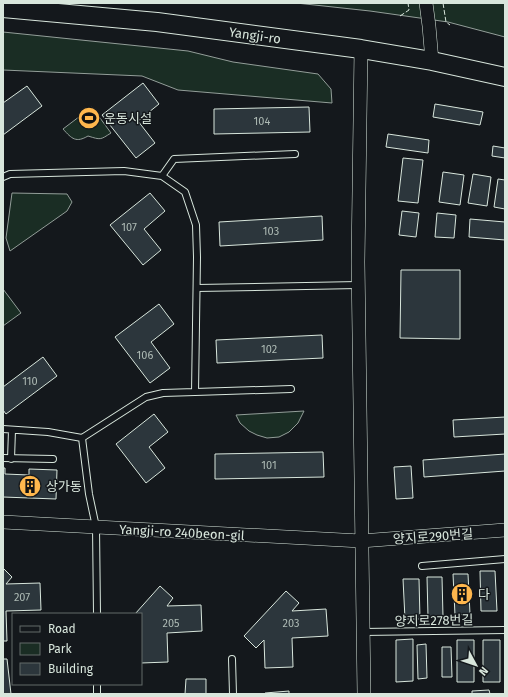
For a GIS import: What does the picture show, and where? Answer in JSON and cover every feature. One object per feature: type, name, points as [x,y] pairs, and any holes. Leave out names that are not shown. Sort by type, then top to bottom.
[{"type":"street","points":[[426,3],[432,61]]},
{"type":"street","name":"Yangji-ro","points":[[5,6],[158,22],[362,49],[432,61],[505,77]]},
{"type":"street","points":[[362,49],[358,285],[364,694]]},
{"type":"street","name":"Yangji-ro 240beon-gil","points":[[3,522],[362,541]]},
{"type":"street","name":"양지로290번길","points":[[362,541],[505,530]]},
{"type":"lane","points":[[162,176],[174,159],[295,154]]},
{"type":"lane","points":[[3,177],[10,174],[124,171],[162,176],[185,192],[196,225],[197,288],[194,392]]},
{"type":"lane","points":[[197,288],[358,285]]},
{"type":"lane","points":[[3,429],[48,432],[82,438],[146,397],[163,393],[291,389]]},
{"type":"lane","points":[[11,459],[12,430]]},
{"type":"lane","points":[[82,438],[89,494],[96,527],[97,613]]},
{"type":"lane","points":[[3,458],[53,459]]},
{"type":"lane","points":[[422,566],[505,559]]},
{"type":"lane","name":"양지로278번길","points":[[363,632],[505,630]]},
{"type":"lane","points":[[232,659],[232,694]]},
{"type":"green space","points":[[296,3],[505,3],[505,37],[448,22],[370,11]]},
{"type":"green space","points":[[3,32],[188,51],[233,62],[318,74],[331,89],[332,103],[178,90],[142,76],[3,70]]},
{"type":"green space","name":"운동시설","points":[[92,107],[111,133],[100,139],[88,136],[80,139],[74,139],[63,129]]},
{"type":"green space","points":[[12,193],[67,194],[72,202],[67,211],[10,251],[6,238]]},
{"type":"green space","points":[[3,289],[21,313],[3,326]]},
{"type":"green space","points":[[304,411],[298,423],[289,432],[279,437],[267,438],[249,431],[240,423],[236,415]]},
{"type":"building","points":[[143,83],[159,104],[138,121],[155,143],[136,158],[102,115]]},
{"type":"building","points":[[27,86],[42,106],[3,135],[3,103]]},
{"type":"building","points":[[435,104],[483,112],[480,125],[433,117]]},
{"type":"building","points":[[309,107],[310,132],[214,134],[214,109]]},
{"type":"building","points":[[388,134],[429,140],[428,153],[386,147]]},
{"type":"building","points":[[493,146],[505,148],[505,158],[492,156]]},
{"type":"building","points":[[403,158],[423,160],[418,203],[398,201]]},
{"type":"building","points":[[443,172],[464,175],[460,205],[439,202]]},
{"type":"building","points":[[473,174],[491,177],[487,206],[468,203]]},
{"type":"building","points":[[498,179],[505,180],[505,209],[494,207]]},
{"type":"building","points":[[150,193],[165,211],[144,229],[161,250],[143,265],[110,225]]},
{"type":"building","points":[[402,211],[419,213],[416,237],[399,235]]},
{"type":"building","points":[[437,213],[456,215],[454,238],[435,237]]},
{"type":"building","points":[[322,216],[323,240],[220,246],[219,222]]},
{"type":"building","points":[[470,219],[505,222],[505,240],[469,237]]},
{"type":"building","points":[[401,270],[460,270],[460,339],[400,338]]},
{"type":"building","points":[[159,304],[174,324],[151,342],[170,368],[150,383],[115,337]]},
{"type":"building","points":[[322,335],[323,358],[217,363],[216,340]]},
{"type":"building","points":[[43,357],[57,376],[6,414],[3,410],[3,387]]},
{"type":"building","points":[[154,414],[168,432],[149,447],[165,468],[146,483],[116,444]]},
{"type":"building","points":[[505,417],[505,434],[454,437],[453,420]]},
{"type":"building","points":[[323,452],[324,477],[215,479],[215,454]]},
{"type":"building","points":[[505,454],[505,471],[424,477],[423,460]]},
{"type":"building","points":[[411,466],[413,498],[396,499],[394,467]]},
{"type":"building","name":"상가동","points":[[3,468],[5,468],[5,474],[29,475],[29,469],[57,470],[56,499],[3,497]]},
{"type":"building","points":[[3,568],[12,577],[6,584],[40,583],[41,610],[6,611],[7,641],[3,641]]},
{"type":"building","points":[[480,571],[495,571],[497,611],[481,611]]},
{"type":"building","name":"다","points":[[453,574],[468,574],[470,614],[455,615]]},
{"type":"building","points":[[427,577],[442,577],[443,617],[428,617]]},
{"type":"building","points":[[403,579],[419,579],[420,619],[405,619]]},
{"type":"building","points":[[160,586],[173,598],[167,606],[201,605],[202,631],[167,633],[168,662],[142,663],[142,613],[136,613]]},
{"type":"building","points":[[286,591],[299,603],[292,611],[326,609],[328,636],[292,638],[293,667],[265,668],[264,640],[256,648],[244,636]]},
{"type":"building","points":[[413,639],[413,681],[396,682],[396,640]]},
{"type":"building","points":[[457,640],[474,640],[474,682],[457,682]]},
{"type":"building","points":[[483,640],[500,640],[500,682],[483,682]]},
{"type":"building","points":[[426,644],[427,678],[418,679],[417,645]]},
{"type":"building","points":[[442,647],[451,647],[452,677],[442,677]]},
{"type":"building","points":[[3,659],[7,659],[11,694],[3,694]]},
{"type":"building","points":[[186,679],[206,679],[206,694],[185,694]]},
{"type":"building","points":[[489,690],[490,694],[472,694],[472,691]]},
{"type":"building","points":[[289,691],[289,694],[265,694],[265,693]]},
{"type":"fence","points":[[400,16],[409,10],[408,3]]},
{"type":"fence","points":[[443,3],[446,22],[450,25]]},
{"type":"place","name":"운동시설","points":[[89,118]]},
{"type":"place","name":"상가동","points":[[30,486]]},
{"type":"place","name":"다","points":[[462,594]]}]
